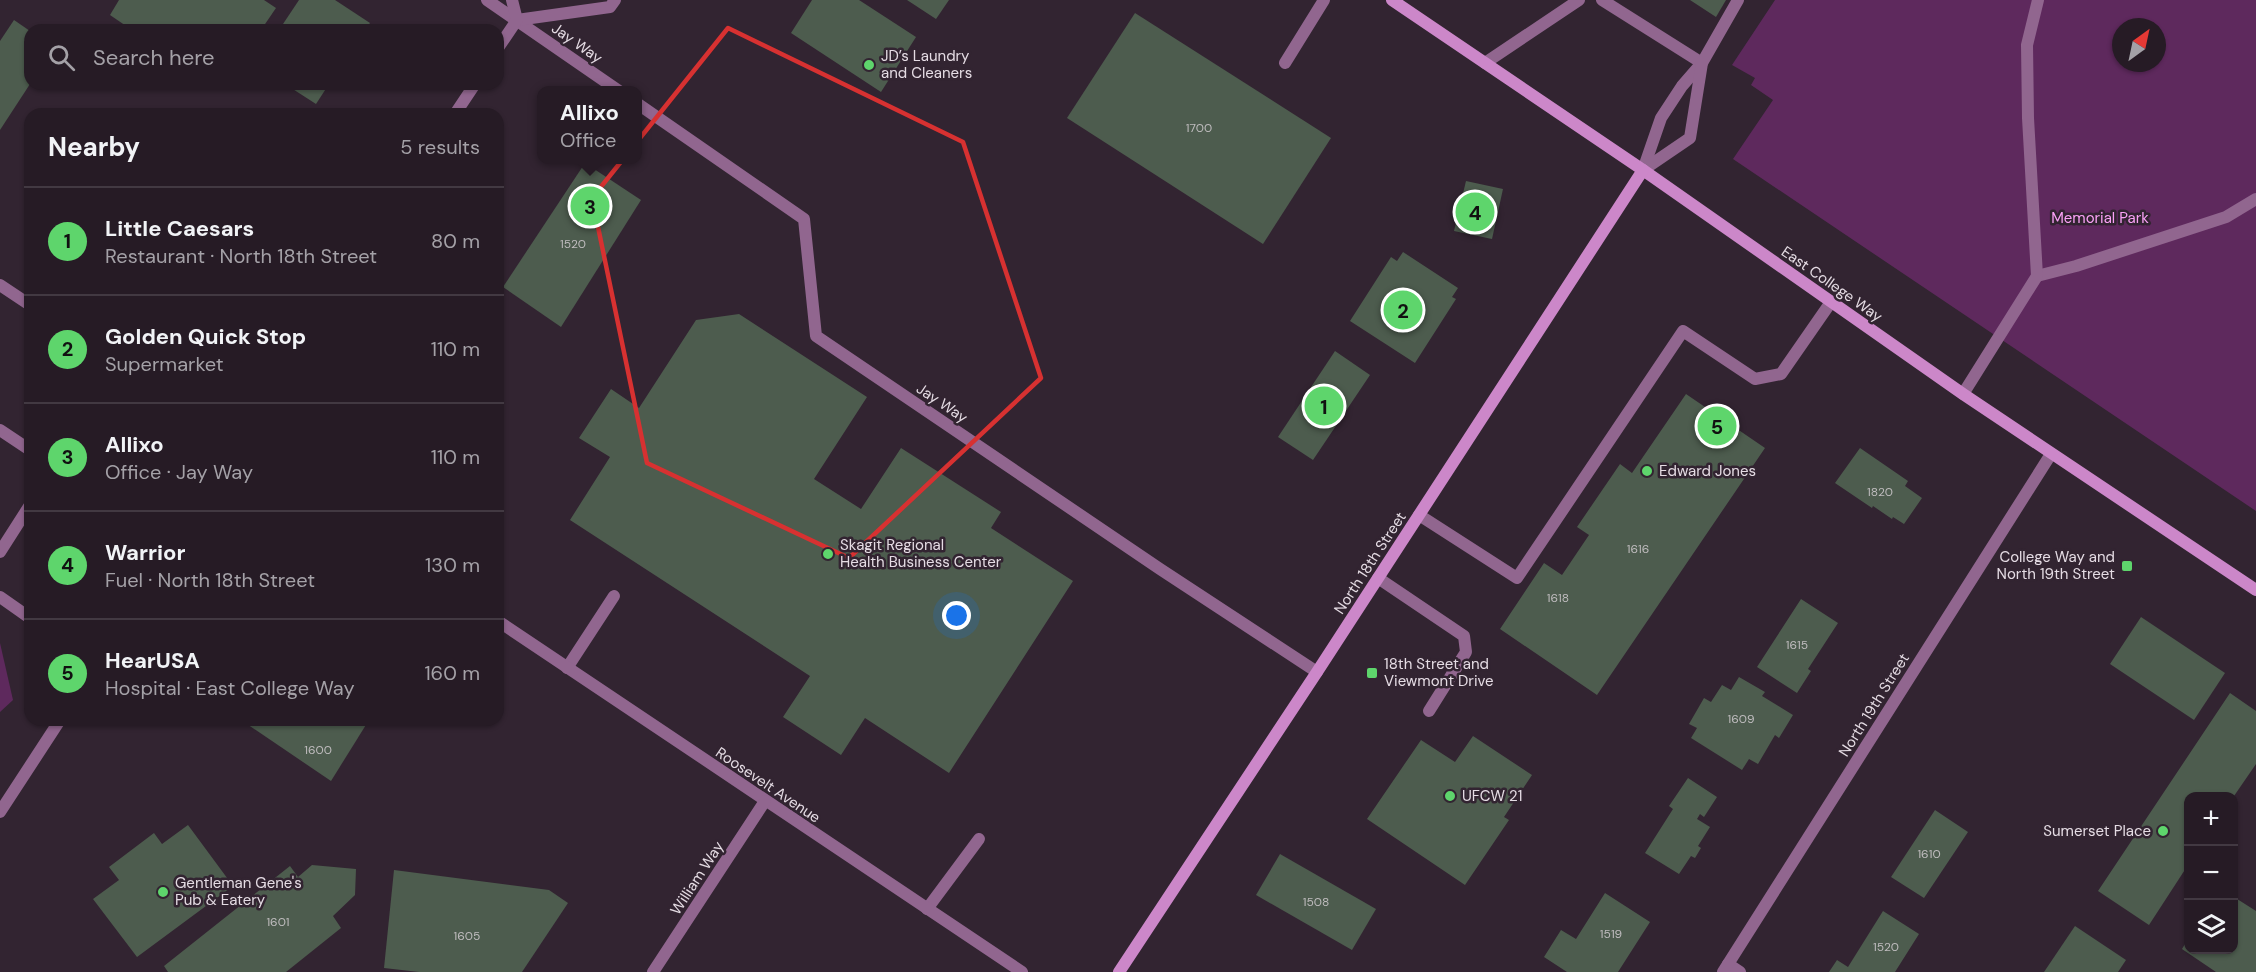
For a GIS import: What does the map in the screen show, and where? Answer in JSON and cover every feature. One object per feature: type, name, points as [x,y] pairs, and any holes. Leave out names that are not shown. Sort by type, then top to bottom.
[{"type":"main road","name":"East College Way","points":[[1392,0],[1643,170],[1963,394],[2256,590]]},
{"type":"main road","name":"North 18th Street","points":[[1119,972],[1643,170]]},
{"type":"street","name":"Jay Way","points":[[487,0],[613,86]]},
{"type":"street","points":[[504,39],[517,20],[512,0]]},
{"type":"street","points":[[517,20],[610,8],[615,0]]},
{"type":"street","points":[[1285,63],[1324,0]]},
{"type":"street","points":[[1485,63],[1580,0]]},
{"type":"street","points":[[1602,0],[1702,63]]},
{"type":"street","points":[[1643,170],[1661,118],[1682,86],[1702,63],[1738,0]]},
{"type":"street","points":[[1963,394],[2037,276],[2028,118],[2027,45],[2038,0]]},
{"type":"street","points":[[1643,170],[1690,138],[1702,63]]},
{"type":"street","points":[[459,108],[471,90]]},
{"type":"street","name":"Jay Way","points":[[642,107],[804,219],[816,336],[1160,569],[1317,672]]},
{"type":"street","points":[[2037,276],[2076,266],[2226,218],[2256,199]]},
{"type":"street","points":[[0,285],[24,301]]},
{"type":"street","points":[[1419,515],[1517,578],[1683,331],[1755,379],[1781,374],[1831,302]]},
{"type":"street","points":[[0,430],[24,446]]},
{"type":"street","name":"North 19th Street","points":[[1725,968],[2051,454]]},
{"type":"street","points":[[0,552],[24,514]]},
{"type":"street","points":[[1378,578],[1464,636],[1466,652],[1429,711]]},
{"type":"street","points":[[567,668],[614,596]]},
{"type":"street","points":[[0,597],[24,614]]},
{"type":"street","name":"Roosevelt Avenue","points":[[504,625],[1022,972]]},
{"type":"street","points":[[0,812],[56,726]]},
{"type":"street","name":"William Way","points":[[653,972],[765,801]]},
{"type":"street","points":[[927,909],[979,838]]},
{"type":"street","points":[[1725,968],[1740,972]]},
{"type":"highlighted area","points":[[728,28],[963,142],[1041,378],[849,558],[647,463],[592,198]]},
{"type":"green space","name":"Memorial Park","points":[[1775,0],[2256,0],[2256,511],[1733,159],[1773,100],[1751,85],[1755,78],[1732,65]]},
{"type":"green space","points":[[0,643],[13,700],[0,712]]},
{"type":"building","points":[[119,0],[264,0],[276,8],[265,24],[123,24],[110,15]]},
{"type":"building","points":[[299,0],[335,0],[370,23],[369,24],[283,24]]},
{"type":"building","name":"JD’s Laundry and Cleaners","points":[[812,0],[859,0],[916,37],[881,92],[791,33]]},
{"type":"building","points":[[907,0],[949,0],[936,19]]},
{"type":"building","points":[[1690,0],[1726,0],[1716,17]]},
{"type":"building","points":[[1135,13],[1331,138],[1263,244],[1067,118]]},
{"type":"building","points":[[14,20],[24,27],[24,90],[26,90],[0,130],[0,41]]},
{"type":"building","points":[[294,90],[325,90],[316,104]]},
{"type":"building","points":[[584,164],[641,200],[561,327],[504,285]]},
{"type":"building","points":[[1466,181],[1503,189],[1492,239],[1454,231]]},
{"type":"building","points":[[1403,252],[1458,288],[1452,297],[1456,299],[1415,363],[1350,321],[1391,257],[1397,261]]},
{"type":"building","name":"Skagit Regional Health Business Center","points":[[739,314],[867,397],[814,479],[861,509],[901,448],[1001,512],[991,528],[1073,581],[949,773],[865,718],[841,755],[783,717],[810,676],[570,520],[610,457],[579,438],[611,389],[639,408],[696,320]]},
{"type":"building","points":[[1335,351],[1370,375],[1313,460],[1278,437]]},
{"type":"building","points":[[1686,394],[1765,448],[1597,695],[1500,629],[1544,563],[1562,575],[1589,535],[1577,527],[1620,464],[1632,473]]},
{"type":"building","points":[[1860,448],[1908,481],[1905,486],[1922,498],[1904,524],[1873,506],[1872,508],[1835,483]]},
{"type":"building","points":[[1801,599],[1838,623],[1808,669],[1811,671],[1797,693],[1757,667]]},
{"type":"building","points":[[2141,617],[2225,673],[2194,720],[2110,664]]},
{"type":"building","points":[[1739,677],[1765,692],[1762,696],[1793,715],[1779,738],[1775,735],[1758,764],[1749,759],[1742,770],[1691,738],[1697,728],[1689,724],[1704,698],[1711,702],[1722,685],[1731,690]]},
{"type":"building","name":"Sumerset Place","points":[[2230,693],[2256,711],[2256,764],[2237,792],[2184,792],[2184,871],[2149,925],[2098,891]]},
{"type":"building","points":[[250,726],[365,726],[331,781]]},
{"type":"building","name":"UFCW 21","points":[[1473,736],[1532,775],[1504,817],[1509,820],[1465,885],[1367,819],[1421,740],[1455,762]]},
{"type":"building","points":[[1688,778],[1717,797],[1704,817],[1700,814],[1697,819],[1710,827],[1698,846],[1701,848],[1695,858],[1691,856],[1679,874],[1645,853],[1673,809],[1669,806]]},
{"type":"building","points":[[1935,810],[1968,832],[1924,898],[1891,877]]},
{"type":"building","name":"Gentleman Gene's Pub & Eatery","points":[[188,825],[233,886],[137,957],[93,899],[119,880],[109,867],[154,833],[162,844]]},
{"type":"building","points":[[1280,854],[1376,909],[1352,950],[1256,895]]},
{"type":"building","points":[[312,865],[356,869],[355,895],[333,916],[341,928],[286,972],[168,972],[164,966],[290,866],[298,877]]},
{"type":"building","points":[[394,870],[549,890],[568,903],[522,972],[419,972],[384,968]]},
{"type":"building","points":[[1605,893],[1650,922],[1618,972],[1567,972],[1544,957],[1561,930],[1576,939]]},
{"type":"building","points":[[2238,900],[2256,911],[2256,972],[2216,972],[2189,954],[2238,954]]},
{"type":"building","points":[[1883,911],[1919,934],[1895,972],[1829,972],[1837,960],[1848,967]]},
{"type":"building","points":[[2075,926],[2126,960],[2118,972],[2044,972]]},
{"type":"place","name":"JD’s Laundry and Cleaners","points":[[869,65]]},
{"type":"place","name":"Allixo","points":[[590,206]]},
{"type":"place","name":"Warrior","points":[[1475,212]]},
{"type":"place","name":"Golden Quick Stop","points":[[1403,310]]},
{"type":"place","name":"Little Caesars","points":[[1324,406]]},
{"type":"place","name":"HearUSA","points":[[1717,426]]},
{"type":"place","name":"Edward Jones","points":[[1647,471]]},
{"type":"place","name":"Skagit Regional Health Business Center","points":[[828,554]]},
{"type":"place","name":"College Way and North 19th Street","points":[[2127,566]]},
{"type":"place","name":"18th Street and Viewmont Drive","points":[[1372,673]]},
{"type":"place","name":"UFCW 21","points":[[1450,796]]},
{"type":"place","name":"Sumerset Place","points":[[2163,831]]},
{"type":"place","name":"Gentleman Gene's Pub & Eatery","points":[[163,892]]}]
